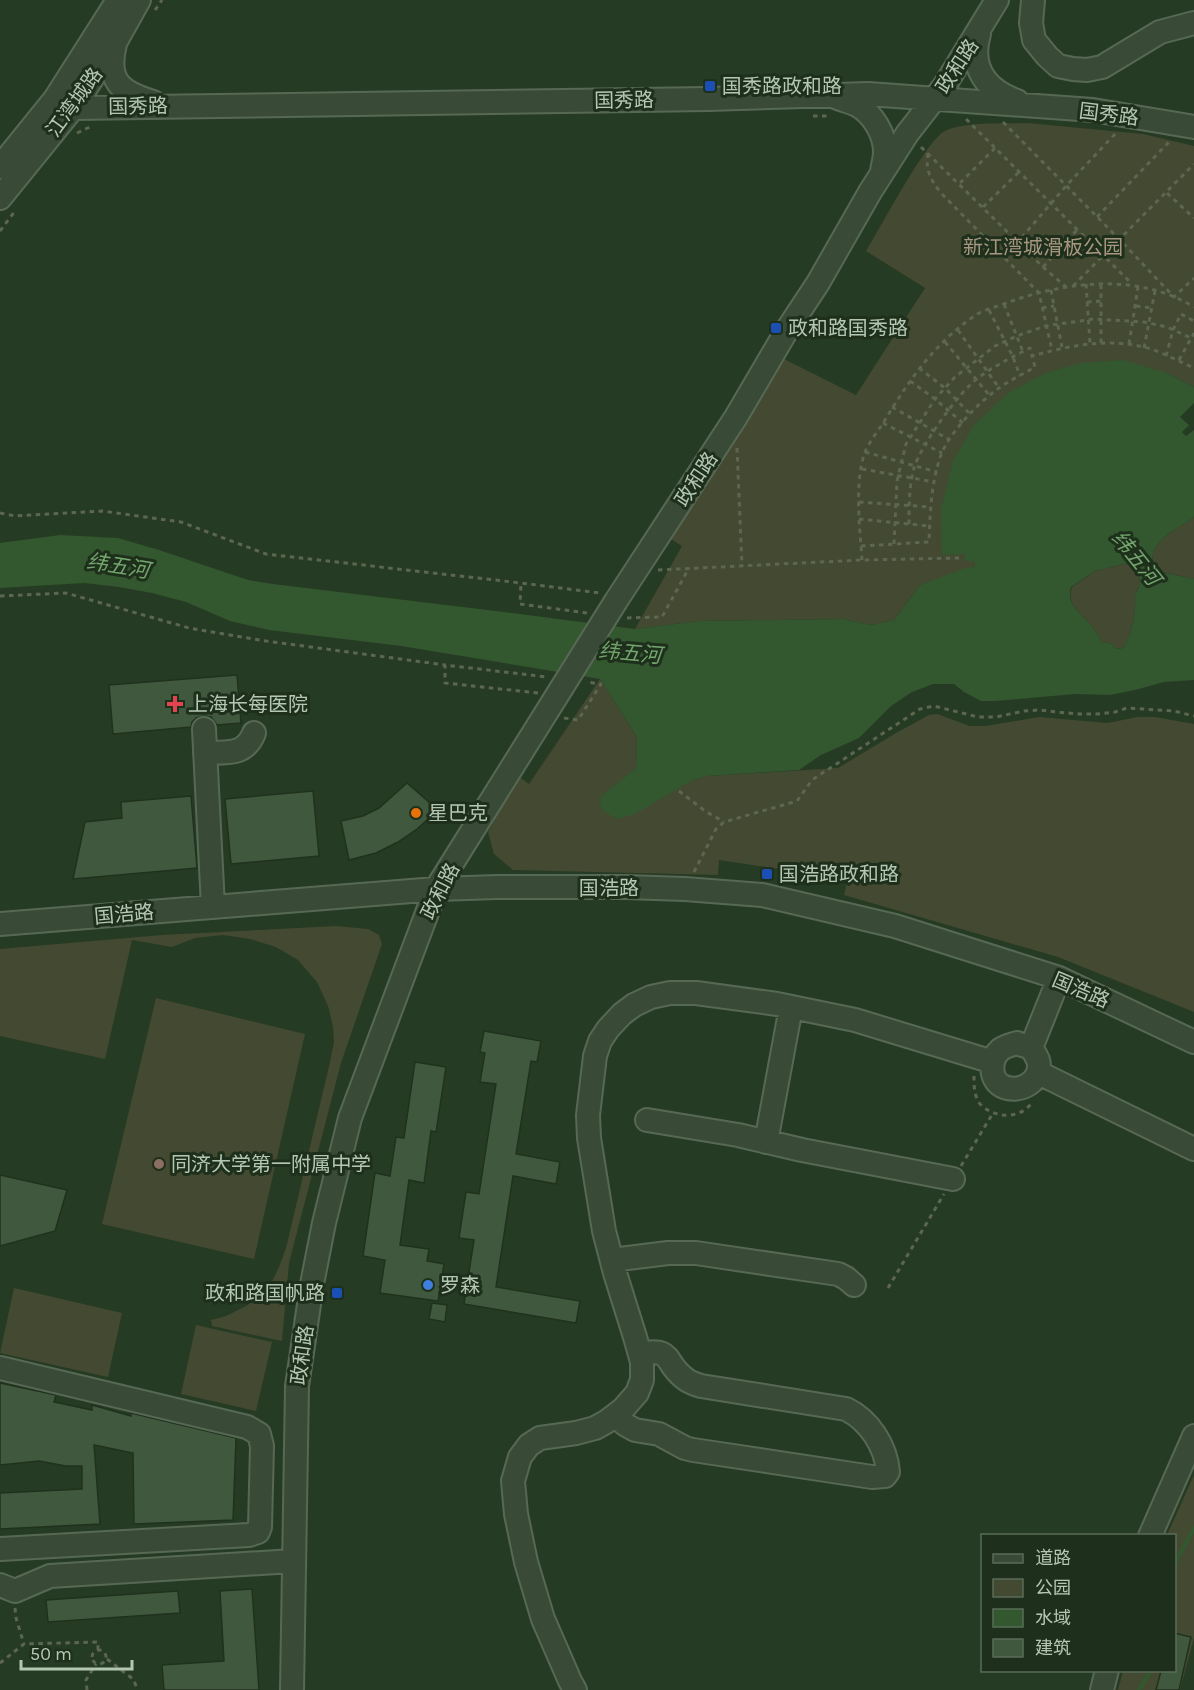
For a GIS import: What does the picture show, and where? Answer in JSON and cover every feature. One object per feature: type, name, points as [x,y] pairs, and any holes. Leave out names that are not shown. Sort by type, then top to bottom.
[{"type":"street","name":"江湾城路","points":[[9,202],[118,0]]},
{"type":"street","name":"江湾城路","points":[[0,167],[64,103],[115,44],[139,0]]},
{"type":"street","name":"政和路","points":[[870,192],[907,134],[941,99],[997,0]]},
{"type":"street","points":[[1033,0],[1031,23],[1034,40],[1058,66],[1073,69],[1087,70],[1102,67],[1160,32],[1194,23]]},
{"type":"street","name":"政和路","points":[[981,27],[976,52],[983,78],[996,91],[1008,98],[1033,106]]},
{"type":"street","points":[[115,44],[113,65],[115,77],[121,88],[134,96],[166,105]]},
{"type":"street","name":"国秀路","points":[[64,103],[166,105],[708,99],[830,105],[868,94],[1093,110],[1190,126]]},
{"type":"street","name":"政和路","points":[[292,1690],[297,1386],[312,1284],[324,1223],[350,1118],[436,889],[616,601],[736,417],[787,330],[818,283],[882,172],[885,154],[883,137],[868,113],[858,106],[830,105]]},
{"type":"street","points":[[204,729],[213,907]]},
{"type":"street","points":[[205,753],[237,751],[245,747],[254,733]]},
{"type":"street","name":"国浩路","points":[[0,924],[436,889],[497,887],[685,889],[762,895],[895,926],[1051,976],[1194,1042]]},
{"type":"street","points":[[1024,1046],[1051,976]]},
{"type":"street","points":[[575,1690],[543,1619],[522,1542],[516,1514],[513,1481],[520,1457],[529,1444],[540,1438],[595,1428],[623,1409],[637,1393],[642,1380],[640,1353],[604,1231],[590,1138],[588,1115],[595,1056],[600,1041],[608,1029],[634,1005],[651,997],[670,993],[696,993],[791,1007],[855,1020],[993,1062]]},
{"type":"street","points":[[766,1142],[791,1007]]},
{"type":"street","points":[[1008,1045],[1024,1046],[1037,1056],[1039,1073],[1035,1080],[1026,1086],[1015,1088],[999,1084],[992,1067],[994,1057],[1008,1045]]},
{"type":"street","points":[[1039,1073],[1194,1149]]},
{"type":"street","points":[[647,1119],[738,1135],[802,1150],[953,1179]]},
{"type":"street","points":[[612,1260],[668,1253],[696,1253],[838,1274],[854,1285]]},
{"type":"street","points":[[615,1416],[635,1430],[659,1434],[693,1450],[872,1478],[885,1476],[888,1472],[874,1433],[862,1419],[846,1409],[700,1386],[684,1379],[664,1354],[640,1353]]},
{"type":"street","points":[[0,1368],[247,1427],[259,1434],[262,1446],[258,1532],[249,1535],[0,1549]]},
{"type":"street","points":[[1151,1534],[1194,1436]]},
{"type":"street","points":[[7,1588],[50,1576],[293,1561]]},
{"type":"street","points":[[1102,1690],[1107,1672]]},
{"type":"path","points":[[941,99],[995,148],[1136,286]]},
{"type":"path","points":[[982,102],[1174,297]]},
{"type":"path","points":[[810,116],[830,105]]},
{"type":"path","points":[[1004,258],[1066,186],[1132,116]]},
{"type":"path","points":[[76,134],[96,126]]},
{"type":"path","points":[[1097,217],[1190,126]]},
{"type":"path","points":[[907,134],[1042,267],[1066,287]]},
{"type":"path","points":[[959,184],[995,148]]},
{"type":"path","points":[[928,153],[926,166],[932,181],[940,192],[1039,293],[1052,350]]},
{"type":"path","points":[[1072,287],[1194,164]]},
{"type":"path","points":[[983,207],[1019,172]]},
{"type":"path","points":[[1167,192],[1194,218]]},
{"type":"path","points":[[0,231],[9,202]]},
{"type":"path","points":[[1042,267],[1077,230]]},
{"type":"path","points":[[1174,297],[1194,278]]},
{"type":"path","points":[[862,560],[859,502],[865,452],[892,407],[926,359],[977,314],[1039,293],[1086,284],[1125,284],[1155,290],[1194,307]]},
{"type":"path","points":[[1086,284],[1090,344]]},
{"type":"path","points":[[1101,284],[1101,343]]},
{"type":"path","points":[[1129,344],[1136,286]]},
{"type":"path","points":[[1051,290],[1062,347]]},
{"type":"path","points":[[1144,348],[1155,290]]},
{"type":"path","points":[[1087,302],[1102,301]]},
{"type":"path","points":[[1004,304],[1023,352]]},
{"type":"path","points":[[1042,308],[1054,306]]},
{"type":"path","points":[[1135,306],[1152,308]]},
{"type":"path","points":[[989,310],[1020,376]]},
{"type":"path","points":[[1166,356],[1173,330],[1181,315],[1194,321]]},
{"type":"path","points":[[894,544],[893,522],[898,476],[906,444],[935,399],[967,368],[995,346],[1045,326],[1102,319],[1149,323],[1191,338]]},
{"type":"path","points":[[958,330],[999,388]]},
{"type":"path","points":[[1179,361],[1194,333]]},
{"type":"path","points":[[944,342],[990,396]]},
{"type":"path","points":[[1032,356],[1062,347],[1101,343],[1129,344],[1194,368]]},
{"type":"path","points":[[861,546],[928,542],[930,507],[942,453],[970,414],[999,388],[1035,368],[1030,348],[976,380],[957,400],[934,431],[915,466],[909,495],[909,524]]},
{"type":"path","points":[[919,368],[945,388],[970,414]]},
{"type":"path","points":[[910,381],[963,423]]},
{"type":"path","points":[[892,407],[950,440]]},
{"type":"path","points":[[736,417],[742,566]]},
{"type":"path","points":[[883,423],[942,453]]},
{"type":"path","points":[[865,452],[937,471]]},
{"type":"path","points":[[862,469],[934,482]]},
{"type":"path","points":[[859,502],[930,507]]},
{"type":"path","points":[[0,513],[15,516],[102,511],[181,522],[266,554],[521,583]]},
{"type":"path","points":[[859,519],[929,526]]},
{"type":"path","points":[[641,562],[650,569],[659,570],[862,560],[959,558]]},
{"type":"path","points":[[0,596],[66,593],[189,628],[266,641],[445,665],[564,686]]},
{"type":"path","points":[[445,665],[444,683],[564,686],[601,684],[578,720],[545,715]]},
{"type":"path","points":[[685,889],[716,829],[724,822],[797,801],[812,780],[920,709],[934,706],[978,717],[996,717],[1040,710],[1097,714],[1127,708],[1174,711],[1194,716]]},
{"type":"path","points":[[679,791],[724,822]]},
{"type":"path","points":[[888,1288],[993,1113]]},
{"type":"path","points":[[7,1588],[24,1644]]},
{"type":"path","points":[[0,1663],[24,1644],[98,1642],[98,1650]]},
{"type":"path","points":[[98,1650],[106,1654],[104,1663],[100,1665],[92,1661],[94,1652],[98,1650]]},
{"type":"path","points":[[106,1659],[133,1679],[138,1690]]},
{"type":"path","points":[[87,1690],[86,1680],[96,1664]]},
{"type":"green space","name":"新江湾城滑板公园","points":[[1028,123],[1143,134],[1194,146],[1194,387],[1167,373],[964,554],[974,561],[975,567],[920,585],[894,620],[871,625],[843,619],[699,621],[635,629],[682,546],[668,537],[784,359],[856,395],[925,288],[866,251],[927,150],[945,131],[953,128],[974,124]]},
{"type":"green space","points":[[1194,517],[1194,579],[1162,572],[1153,566],[1152,557],[1159,543]]},
{"type":"green space","points":[[1128,563],[1138,573],[1140,581],[1135,594],[1130,636],[1125,647],[1120,649],[1115,648],[1113,644],[1102,642],[1077,610],[1071,600],[1071,594],[1072,587],[1095,571]]},
{"type":"green space","points":[[600,679],[637,737],[636,768],[601,797],[707,776],[838,768],[929,715],[937,714],[970,726],[986,726],[1039,717],[1107,723],[1138,717],[1155,717],[1194,724],[1194,1012],[1058,957],[844,895],[848,879],[719,860],[718,875],[513,870],[494,854],[488,832],[518,776],[529,784]]},
{"type":"green space","points":[[336,926],[368,929],[379,935],[382,944],[341,1063],[289,1263],[282,1341],[212,1326],[211,1320],[248,1305],[264,1292],[274,1277],[286,1248],[334,1042],[328,1006],[317,982],[298,960],[276,947],[250,939],[223,935],[195,938],[172,947],[132,940],[105,1059],[0,1036],[0,949],[162,935]]},
{"type":"green space","points":[[156,998],[305,1034],[254,1259],[102,1224]]},
{"type":"green space","points":[[14,1288],[122,1313],[108,1377],[0,1353]]},
{"type":"green space","points":[[196,1325],[272,1342],[256,1411],[181,1394]]},
{"type":"green space","points":[[1194,1475],[1194,1638],[1180,1690],[1118,1690],[1123,1672],[1176,1672],[1176,1534],[1167,1534]]},
{"type":"water","name":"纬五河","points":[[1123,360],[1167,373],[1194,387],[1194,403],[1180,417],[1189,425],[1182,432],[1186,436],[1194,430],[1194,517],[1165,537],[1154,550],[1152,557],[1153,566],[1161,572],[1194,579],[1194,680],[1164,682],[1110,695],[1075,694],[996,701],[981,701],[954,684],[933,684],[912,692],[891,706],[859,738],[821,755],[799,770],[707,776],[693,780],[635,814],[618,819],[600,807],[601,796],[636,768],[637,737],[600,679],[401,646],[269,630],[230,621],[186,602],[119,587],[84,583],[0,588],[0,543],[60,535],[118,538],[248,580],[635,629],[699,621],[843,619],[871,625],[894,620],[920,585],[965,568],[975,567],[974,561],[965,561],[964,554],[942,555],[941,509],[953,461],[974,425],[1008,393],[1045,373],[1081,363]],"holes":[[[1128,563],[1138,573],[1140,581],[1135,594],[1130,636],[1125,647],[1120,649],[1115,648],[1113,644],[1102,642],[1073,605],[1071,587],[1095,571]]]},
{"type":"building","name":"上海长每医院","points":[[237,675],[241,723],[217,725],[211,717],[203,716],[196,718],[191,727],[113,734],[109,685]]},
{"type":"building","points":[[407,783],[438,810],[398,842],[376,853],[349,860],[341,821],[363,816],[379,808]]},
{"type":"building","points":[[313,791],[319,856],[231,864],[225,799]]},
{"type":"building","points":[[191,796],[197,868],[73,879],[85,822],[122,818],[121,802]]},
{"type":"building","points":[[484,1031],[541,1041],[537,1062],[531,1061],[516,1154],[560,1162],[556,1184],[513,1176],[496,1287],[580,1301],[576,1323],[464,1304],[474,1240],[459,1238],[466,1192],[479,1194],[496,1084],[480,1082],[485,1053],[480,1052]]},
{"type":"building","points":[[415,1062],[446,1067],[436,1132],[431,1131],[424,1183],[409,1180],[400,1245],[429,1249],[427,1261],[444,1264],[438,1301],[380,1293],[385,1260],[363,1256],[375,1173],[390,1176],[396,1137],[404,1138]]},
{"type":"building","points":[[0,1175],[67,1190],[55,1231],[0,1246]]},
{"type":"building","points":[[432,1303],[447,1305],[445,1322],[429,1319]]},
{"type":"building","points":[[0,1383],[56,1395],[54,1402],[92,1410],[92,1405],[131,1416],[131,1413],[236,1438],[233,1520],[134,1524],[133,1453],[94,1445],[100,1524],[0,1529],[0,1493],[82,1489],[82,1466],[66,1466],[39,1461],[0,1465]]},
{"type":"building","points":[[252,1589],[259,1690],[164,1690],[162,1665],[224,1661],[220,1591]]},
{"type":"building","points":[[178,1591],[180,1613],[48,1622],[46,1600]]},
{"type":"building","points":[[1176,1633],[1191,1637],[1179,1690],[1156,1690],[1161,1672],[1176,1672]]},
{"type":"waterway","points":[[1176,1561],[1194,1528]]},
{"type":"waterway","points":[[1139,1690],[1150,1672]]},
{"type":"place","name":"国秀路政和路","points":[[710,86]]},
{"type":"place","name":"政和路国秀路","points":[[776,328]]},
{"type":"place","name":"上海长每医院","points":[[175,704]]},
{"type":"place","name":"星巴克","points":[[416,813]]},
{"type":"place","name":"国浩路政和路","points":[[767,874]]},
{"type":"place","name":"同济大学第一附属中学","points":[[159,1164]]},
{"type":"place","name":"罗森","points":[[428,1285]]},
{"type":"place","name":"政和路国帆路","points":[[337,1293]]}]
